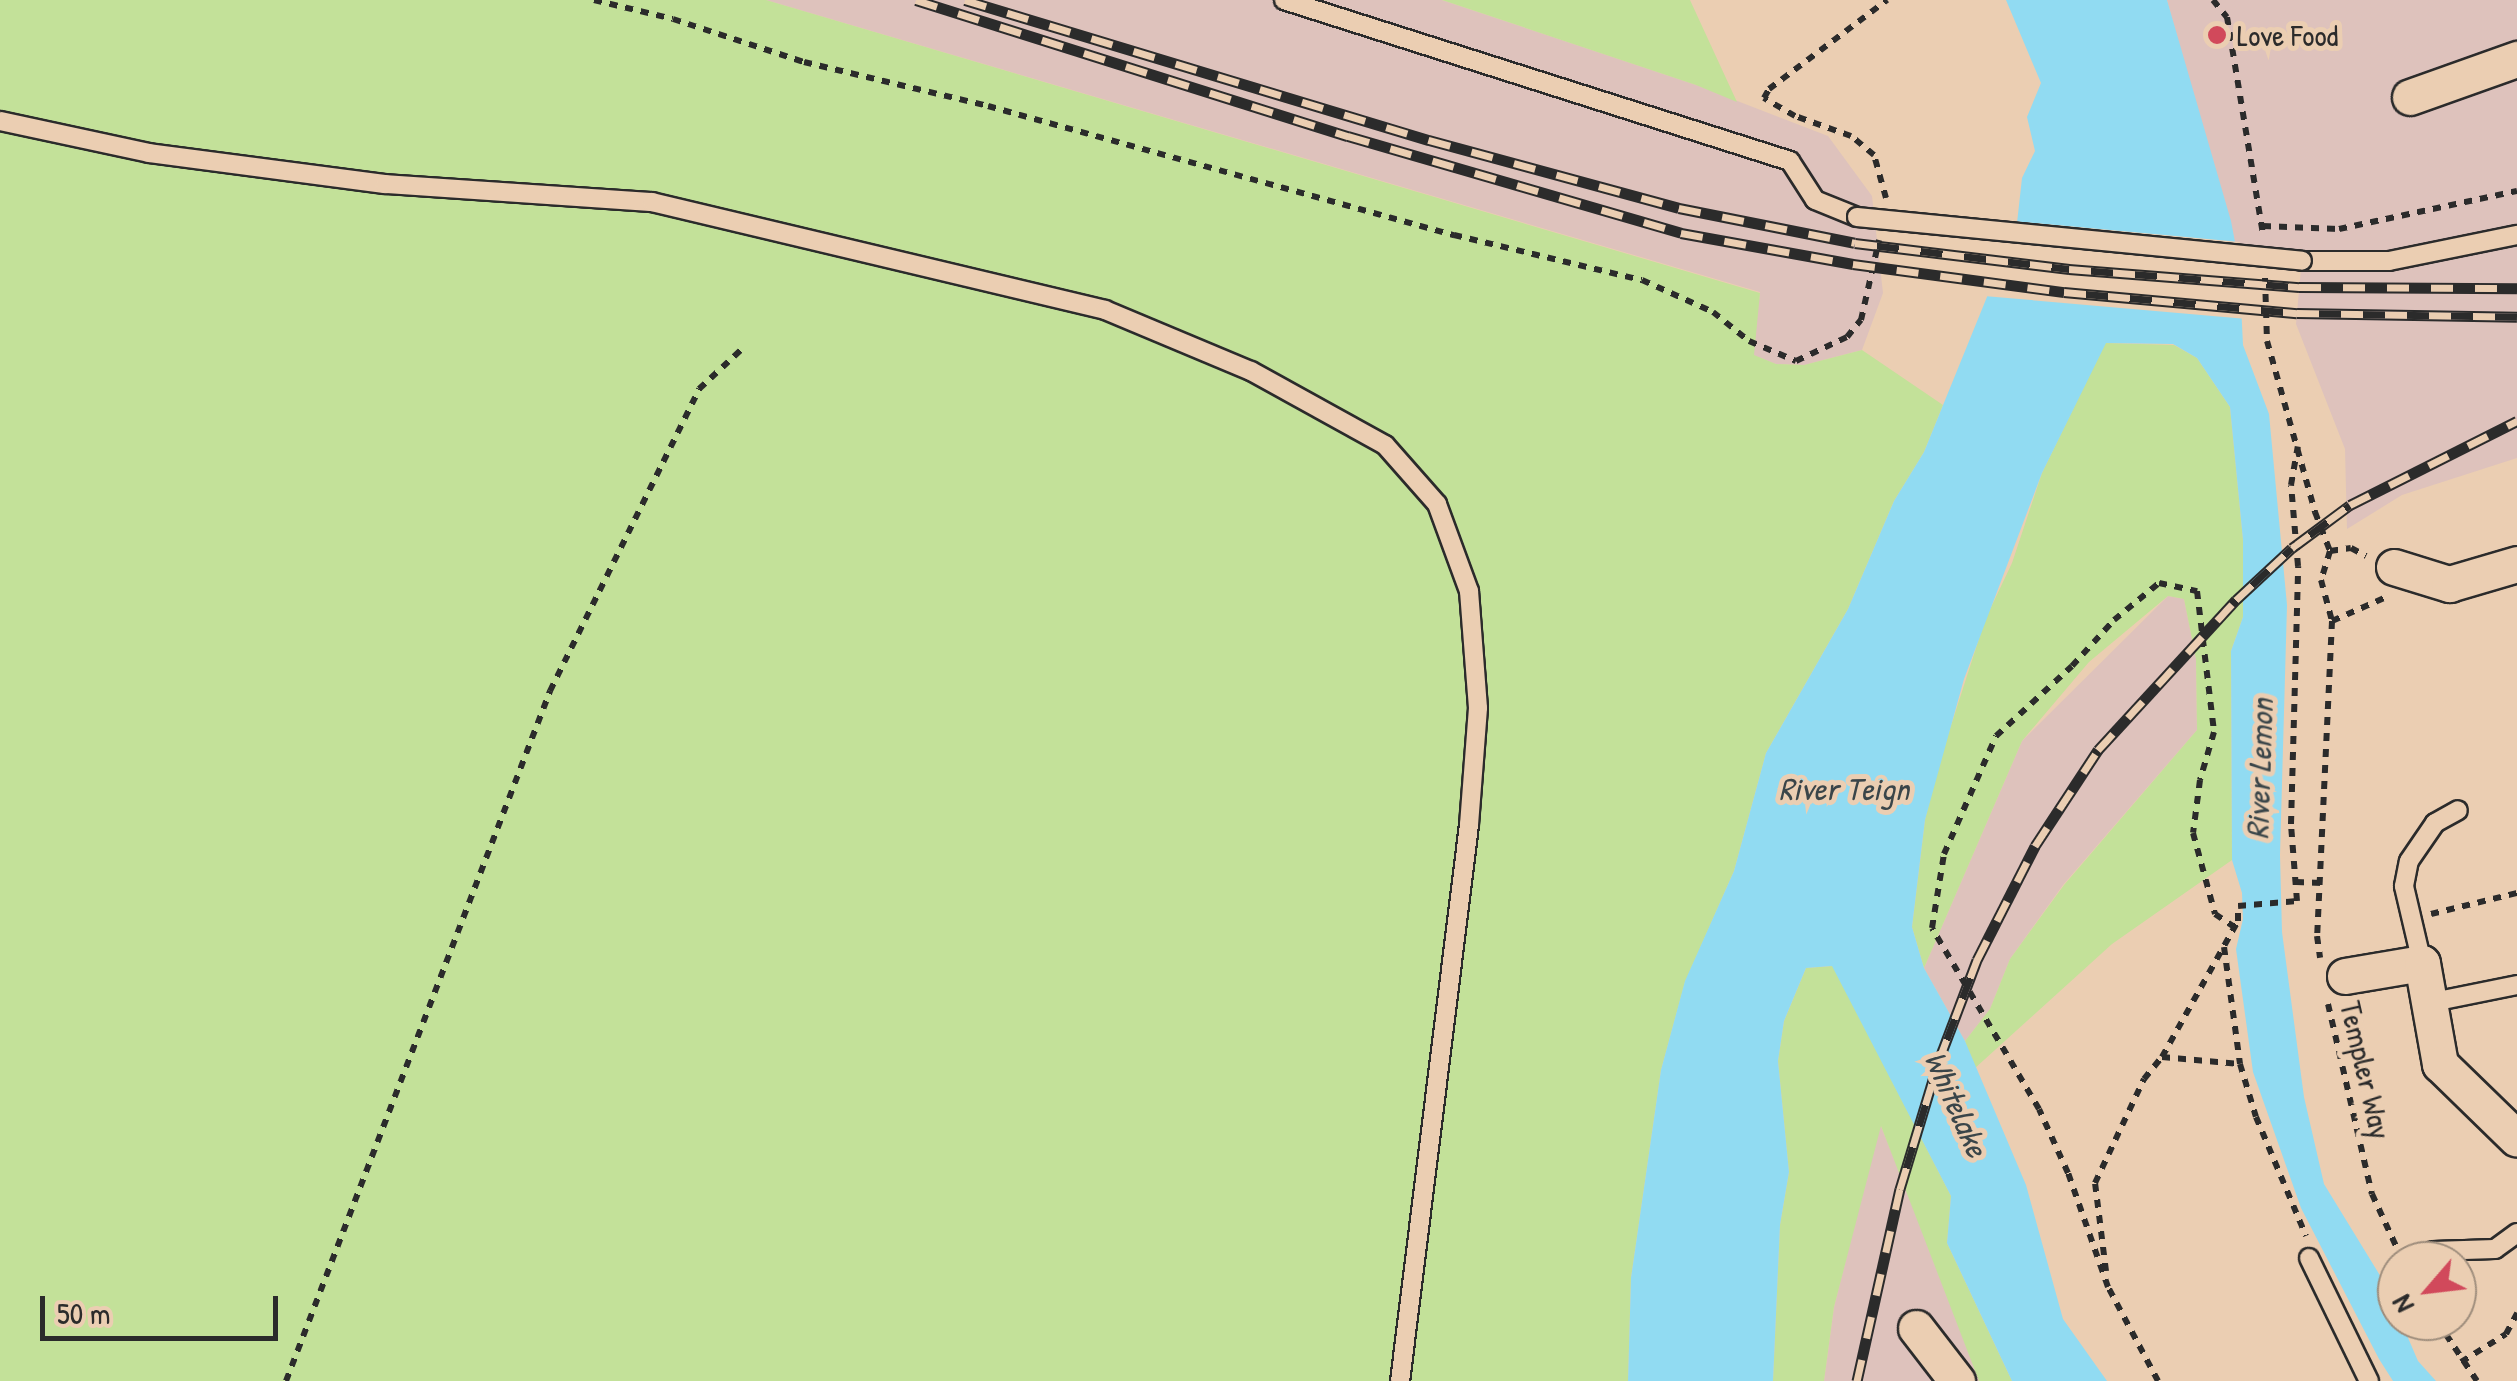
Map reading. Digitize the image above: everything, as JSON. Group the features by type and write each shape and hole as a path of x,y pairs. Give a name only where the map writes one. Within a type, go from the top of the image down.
{"street":[{"path":"2410,98 2517,59"},
{"path":"2408,572 2449,584 2517,564"},
{"path":"2331,980 2422,962 2440,1064 2517,1139"},
{"path":"1916,1328 1957,1381"}],"lane":[{"path":"1284,0 1790,161 1815,200 1857,217 2302,261 2389,261 2517,236"},
{"path":"0,121 149,153 385,184 652,202 1104,310 1251,370 1385,446 1437,504 1470,590 1478,708 1469,825 1400,1381"},
{"path":"2422,962 2404,886 2409,861 2434,823 2458,810"},
{"path":"2428,1002 2517,985"},
{"path":"2477,1249 2495,1248 2517,1233"},
{"path":"2308,1250 2369,1381"}],"path":[{"path":"594,0 673,19 804,62 988,106 1454,235 1642,280 1713,312 1749,341 1796,361 1847,337 1861,320 1880,233"},
{"path":"1881,210 1888,192 1874,155 1852,136 1795,116 1764,98 1887,0"},
{"path":"2213,0 2227,17 2264,245"},
{"path":"2263,226 2338,229 2517,190"},
{"name":"Templer Way","path":"2264,264 2268,341 2315,512 2330,551 2321,580 2332,620 2317,936 2331,980 2372,1194 2394,1241"},
{"path":"286,1381 550,691 699,389 744,347"},
{"path":"2108,1287 2095,1183 2144,1080 2162,1057 2238,921 2238,906 2297,901 2291,824 2298,566 2292,485 2293,458 2299,446"},
{"path":"2332,620 2372,599 2407,594 2408,572"},
{"path":"2158,1381 2108,1287 2068,1173 2039,1109 1932,928 1944,854 1996,736 2072,666 2114,620 2159,583 2197,591 2214,732 2200,780 2194,833 2215,914 2234,926"},
{"path":"2296,882 2322,883"},
{"path":"2411,919 2517,893"},
{"path":"2224,946 2240,1064 2256,1117 2308,1250"},
{"path":"2162,1057 2240,1064"},
{"path":"2461,1362 2506,1334 2517,1313"},
{"path":"2449,1341 2476,1381"}],"shaded area":[{"path":"766,0 1442,0 1696,85 1828,136 1872,196 1883,293 1862,350 1804,365 1776,364 1753,355 1760,292"},
{"path":"2167,0 2517,0 2517,458 2402,495 2347,529 2345,449 2296,324 2301,268 2239,263"},
{"path":"2168,596 2184,599 2196,659 2197,730 2063,885 2010,959 1990,1009 1965,1041 1924,968 2022,741"},
{"path":"1880,1124 1979,1381 1824,1381 1834,1307"}],"green space":[{"path":"0,0 766,0 1760,293 1754,355 1776,364 1804,365 1862,350 1943,405 1924,452 1894,501 1848,609 1766,753 1734,871 1685,982 1661,1070 1631,1278 1628,1381 0,1381"},
{"path":"1442,0 1690,0 1737,102 1696,85"},
{"path":"2105,343 2174,345 2197,358 2230,407 2243,540 2243,617 2231,651 2232,860 2112,944 1974,1069 1965,1041 1990,1009 2010,959 2064,885 2197,730 2196,659 2184,599 2168,596 2089,662 2022,741 1924,968 1912,927 1925,820 1937,769 1985,620 2012,563 2042,473"},
{"path":"1833,966 1951,1196 1947,1243 2012,1381 1979,1381 1881,1126 1834,1307 1824,1381 1773,1381 1780,1225 1789,1172 1778,1061 1784,1021 1806,968"}],"water":[{"path":"2006,0 2167,0 2231,221 2239,263 2243,345 2269,414 2287,605 2280,855 2282,932 2304,1097 2324,1184 2377,1271 2377,1341 2409,1341 2418,1361 2436,1381 2393,1381 2379,1359 2301,1208 2253,1072 2236,949 2243,919 2242,893 2232,860 2231,651 2243,617 2243,540 2230,407 2197,358 2173,344 2106,343 2042,473 1964,679 1925,820 1912,927 1924,968 1965,1041 2026,1185 2063,1319 2107,1381 2012,1381 1947,1243 1951,1196 1832,966 1806,968 1784,1021 1778,1061 1789,1172 1780,1225 1773,1381 1628,1381 1631,1278 1661,1070 1685,981 1734,871 1766,753 1848,609 1894,501 1924,452 2017,223 2022,178 2035,151 2027,117 2041,83"}],"pier":[{"path":"2012,221 2240,242 2247,319 1984,296"}],"railway":[{"path":"916,0 1348,136 1681,233 1853,264 2064,292 2297,313 2517,317"},
{"path":"965,0 1429,140 1679,208 1855,243 2069,269 2299,287 2517,288"},
{"path":"1857,1381 1900,1189 1939,1060 1977,960 2035,846 2098,750 2236,600 2292,548 2350,505 2517,421"}],"place":[{"name":"Love Food","path":"2217,35"}],"water label":[{"name":"River Lemon","path":"2260,769"},
{"name":"River Teign","path":"1844,789"},
{"name":"Whitelake","path":"1956,1104"}]}
